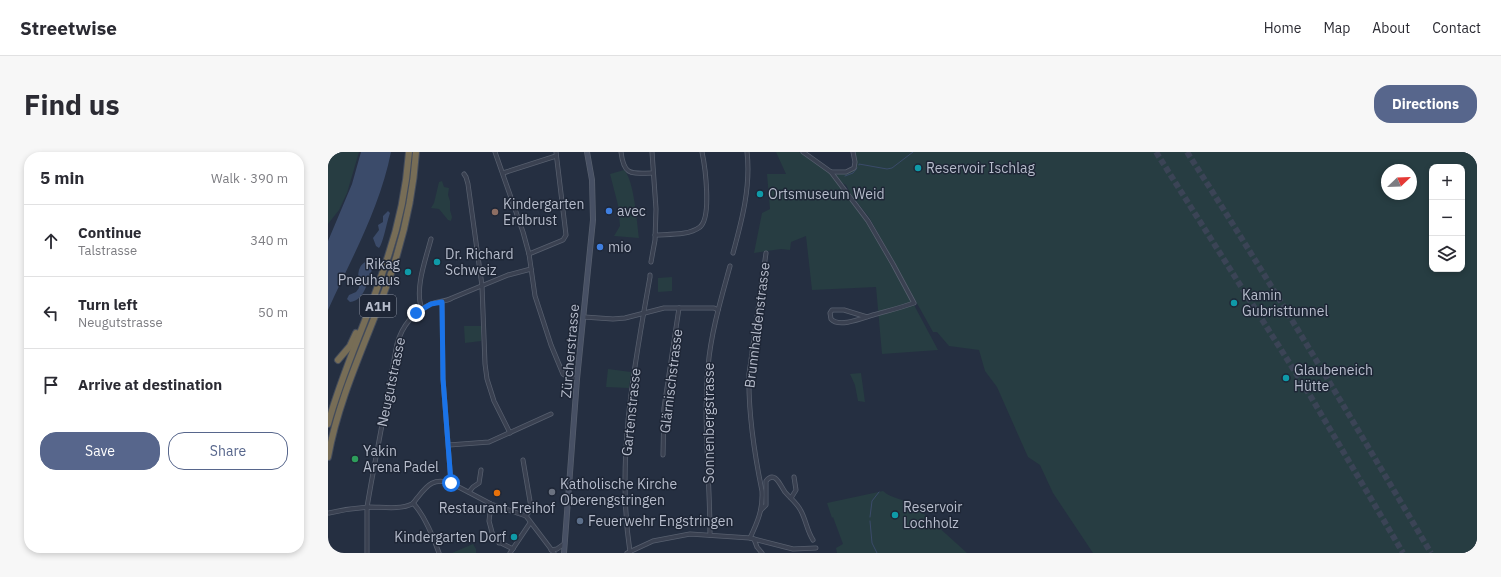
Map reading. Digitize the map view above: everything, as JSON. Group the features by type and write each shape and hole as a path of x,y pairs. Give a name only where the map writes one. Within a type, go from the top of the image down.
{"highway":[{"name":"A1H","path":"328,424 342,378 371,305 394,239 405,188 409,152"},
{"name":"A1H","path":"328,457 334,427 344,396 386,287 399,248 411,193 416,152"},
{"path":"338,360 350,346 371,305"}],"main road":[{"name":"Zürcherstrasse","path":"564,553 577,379 594,213 592,177 587,152"}],"street":[{"path":"495,152 520,221 529,254 534,290 540,314 561,370 566,376 577,379"},
{"path":"621,152 622,163 628,172 635,174 653,173"},
{"path":"651,262 655,235 656,209 652,152"},
{"path":"655,235 691,231 702,225 705,218 707,200 706,176 702,152"},
{"path":"733,253 746,196 748,168 747,152"},
{"path":"803,152 808,154 831,172 874,230 914,303 854,321 838,323 833,322 830,313 832,310 838,309 867,317"},
{"path":"831,172 846,172 854,168 856,162 854,152"},
{"path":"503,173 556,154 566,235 563,240 529,254"},
{"path":"464,174 468,184 482,286 487,379 494,401 510,433"},
{"path":"422,309 420,295 421,276 431,240"},
{"name":"Brunnhaldenstrasse","path":"752,538 761,510 762,491 751,429 749,374 766,253"},
{"name":"Sonnenbergstrasse","path":"710,535 706,410 707,377 711,345 718,310 730,266"},
{"name":"Neugutstrasse","path":"367,553 367,507 399,335 404,326 422,309 431,304 442,302 508,275 531,269"},
{"name":"Gartenstrasse","path":"629,552 626,519 625,450 632,384 650,275"},
{"path":"442,302 443,379 451,483"},
{"path":"584,317 613,319 625,318 664,308 714,308 718,310"},
{"name":"Glärnischstrasse","path":"663,455 664,408 679,308"},
{"path":"449,445 489,442 551,414"},
{"path":"524,460 531,507 526,516"},
{"path":"469,492 473,487 480,483 481,470"},
{"path":"761,510 766,504 766,481 770,477 777,479 802,512 812,540"},
{"path":"791,498 796,490 794,477"},
{"path":"329,512 367,507 398,507 413,504 423,491 432,483 439,481 451,483 491,504 526,516 530,523 540,533 551,551 564,544"},
{"path":"413,504 417,508 439,553"},
{"path":"491,504 490,520 493,536"},
{"path":"510,553 530,523"},
{"path":"629,552 653,541 690,534 752,538 793,549 816,548"},
{"path":"752,538 762,553"},
{"path":"499,543 513,549"}],"green space":[{"path":"328,152 359,152 347,193 339,210 328,224"},
{"path":"776,152 799,152 828,172 873,228 938,350 882,354 876,287 812,290 806,236 791,242 790,250 781,249 754,253 762,213 770,209 767,174 786,174"},
{"path":"855,152 1477,152 1477,553 1093,553 1053,493 1040,465 1028,457 997,387 985,371 979,350 949,346 937,332 933,332 869,217 852,196 846,185 840,182 834,175 853,171 856,164"},
{"path":"624,170 633,192 639,238 614,236 620,226 618,205 610,174"},
{"path":"442,181 444,187 449,188 448,195 452,217 451,221 448,220 439,209 431,208 434,203 439,182"},
{"path":"672,277 672,291 658,292 658,278"},
{"path":"464,326 481,326 481,341 465,343"},
{"path":"608,369 631,372 629,388 606,387"},
{"path":"861,373 865,402 858,401 855,385 850,374"},
{"path":"883,491 890,496 914,505 967,553 837,553 836,548 843,544 827,503"},
{"path":"473,544 476,549 476,553 452,553"}],"water":[{"path":"361,152 391,152 380,193 364,233 328,310 328,241 352,184"},
{"path":"388,211 390,213 379,248 376,246 373,238 379,230 378,225 383,222 383,216"},
{"path":"368,261 373,263 373,268 363,294 360,298 350,302 347,299 349,295 356,292 359,288 358,276 361,265"}],"waterway":[{"path":"859,165 887,169 892,168 913,152"},
{"path":"845,176 853,173 857,168"},
{"path":"870,517 872,501 879,492"},
{"path":"870,521 872,543 877,553"}],"tunnel":[{"path":"1156,152 1311,397 1403,553"},
{"path":"1187,152 1280,301 1431,553"}],"place":[{"name":"Reservoir Ischlag","path":"918,168"},
{"name":"Ortsmuseum Weid","path":"760,194"},
{"name":"avec","path":"609,211"},
{"name":"Kindergarten Erdbrust","path":"495,212"},
{"name":"mio","path":"600,247"},
{"name":"Dr. Richard Schweiz","path":"437,262"},
{"name":"Rikag Pneuhaus","path":"408,272"},
{"name":"Kamin Gubristtunnel","path":"1234,303"},
{"name":"Glaubeneich Hütte","path":"1286,378"},
{"name":"Yakin Arena Padel","path":"355,459"},
{"name":"Katholische Kirche Oberengstringen","path":"552,492"},
{"name":"Restaurant Freihof","path":"497,493"},
{"name":"Reservoir Lochholz","path":"895,515"},
{"name":"Feuerwehr Engstringen","path":"580,521"},
{"name":"Kindergarten Dorf","path":"514,537"}],"route":[{"path":"416,313 431,304 442,302 443,379 452,479 451,483"}]}
